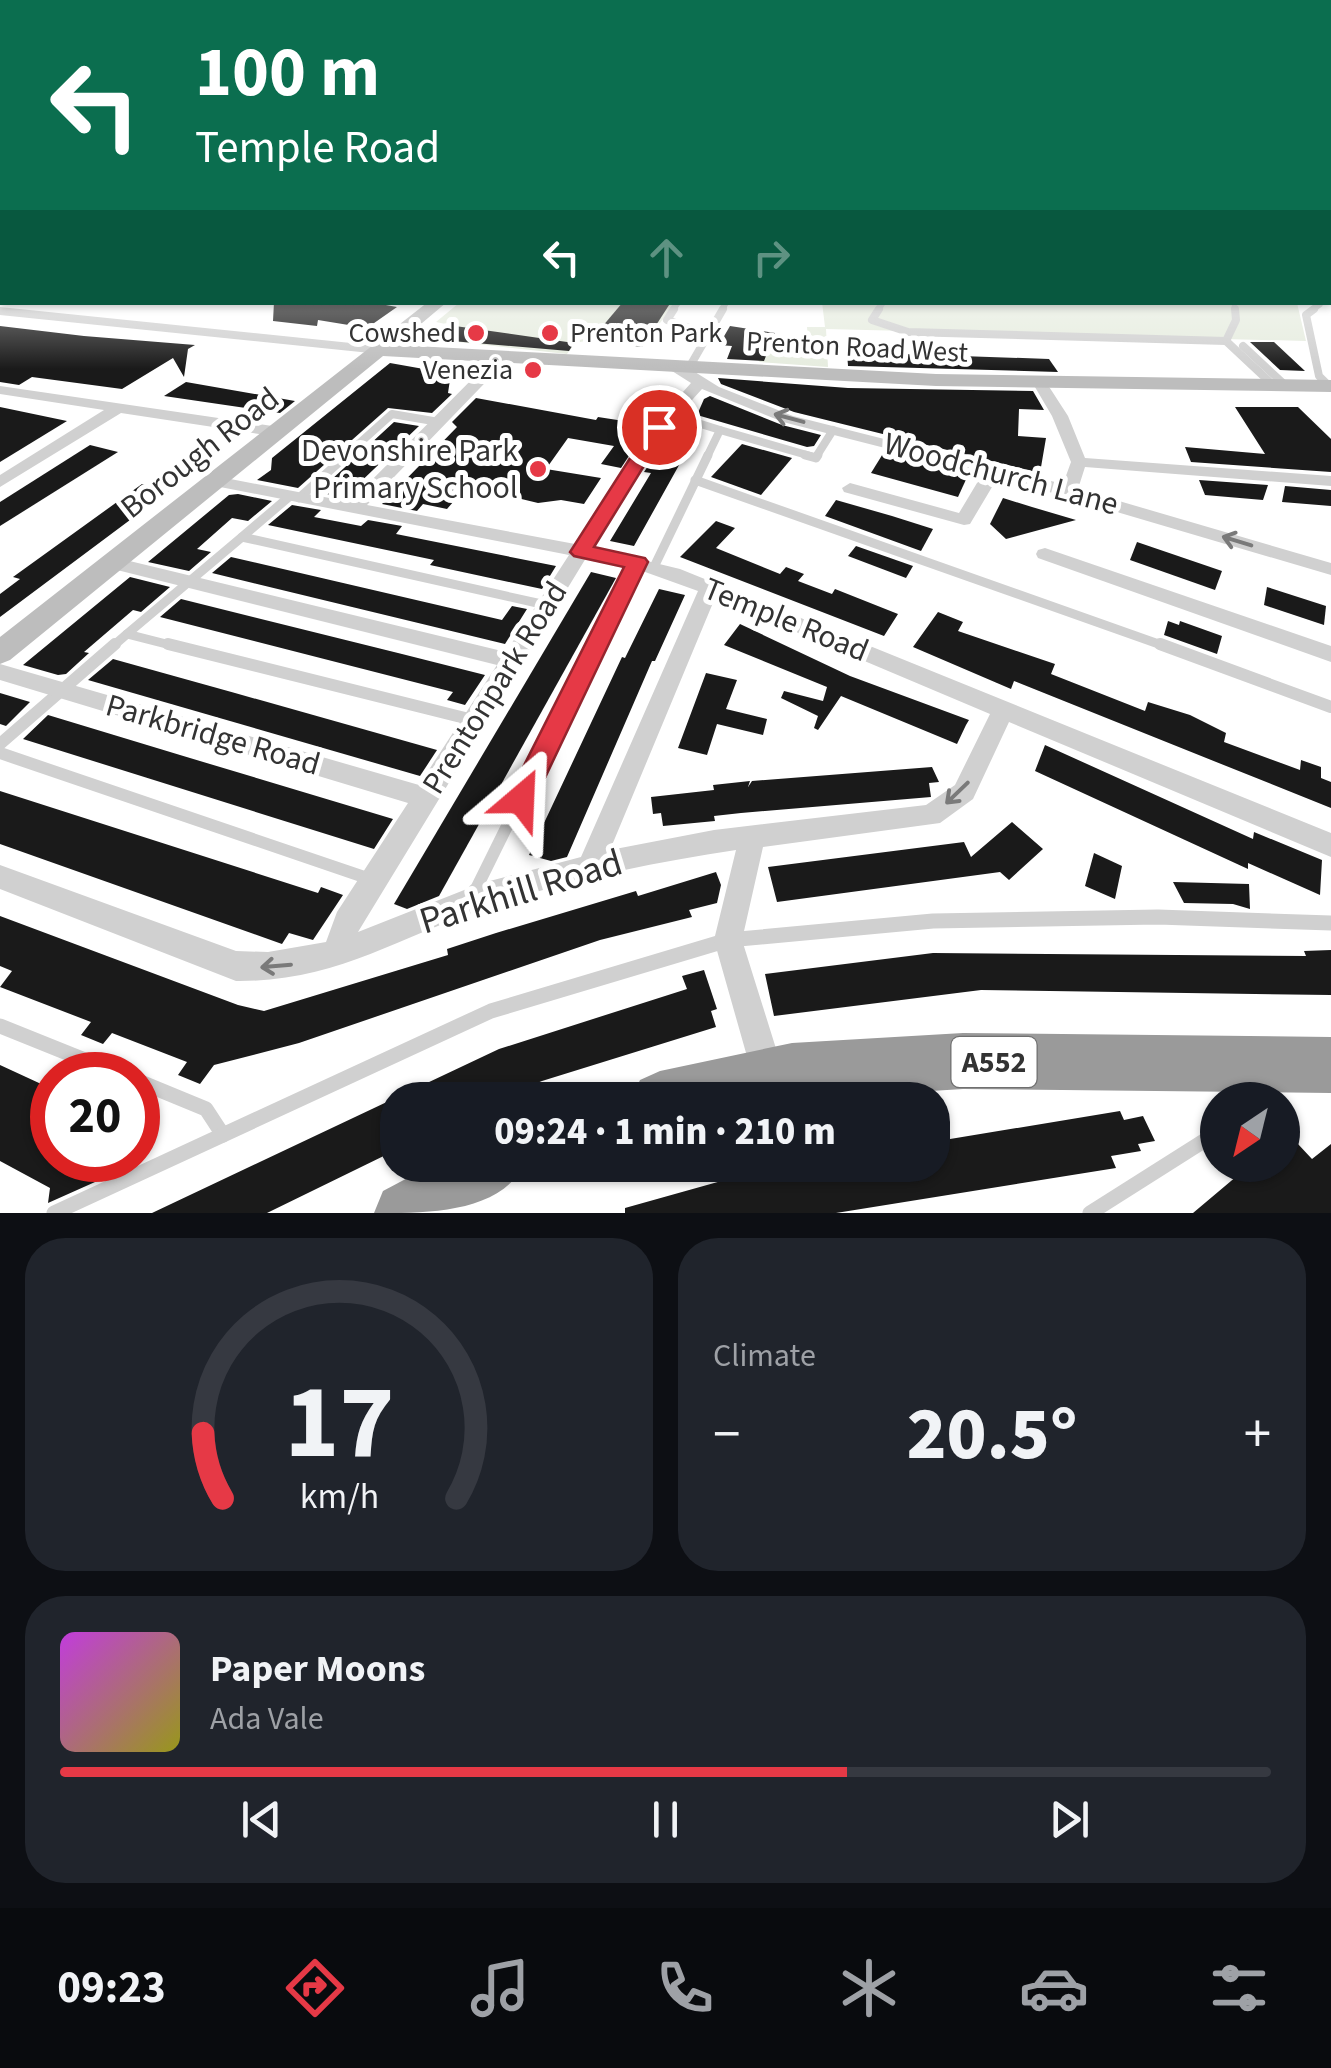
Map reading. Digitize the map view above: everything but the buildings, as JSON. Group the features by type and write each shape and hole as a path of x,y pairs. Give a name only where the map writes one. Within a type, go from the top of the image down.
{"highway":[{"name":"A552","path":"741,1082 792,1070 963,1062 1292,1076"},
{"path":"405,1213 462,1182"}],"street":[{"name":"Borough Road","path":"0,653 435,305"},
{"path":"0,311 380,350"},
{"name":"Prenton Road West","path":"380,350 690,372 1330,386"},
{"path":"354,508 503,356"},
{"name":"Prentonpark Road","path":"336,954 347,922 659,427 688,390 690,372"},
{"name":"Woodchurch Lane","path":"690,372 753,408 1069,491 1331,568"},
{"path":"1039,382 1060,416 1079,462 1069,491"},
{"path":"0,390 279,432"},
{"path":"0,482 118,408"},
{"path":"1079,462 1331,481"},
{"path":"850,488 964,520 993,470"},
{"name":"Temple Road","path":"215,481 646,565 1331,845"},
{"path":"1045,554 1331,654"},
{"path":"113,563 513,661"},
{"path":"590,866 710,588"},
{"name":"Parkbridge Road","path":"0,672 426,798"},
{"name":"Parkhill Road","path":"0,877 236,966 276,969 336,954 471,900 590,866 932,814 964,792 1004,710"},
{"path":"752,839 728,940 768,1076"}],"lane":[{"path":"677,305 667,320 707,334"},
{"path":"690,372 725,305"},
{"path":"882,305 872,320 908,332 1208,337 1226,341 1280,386"},
{"path":"1226,341 1236,320 1234,305"},
{"path":"1320,305 1306,315 1320,376 1330,386"},
{"path":"1242,346 1280,386"},
{"path":"0,744 242,536 392,414 440,422"},
{"path":"672,415 816,458 832,430"},
{"path":"471,900 720,430"},
{"path":"695,480 963,572 1331,707"},
{"path":"242,536 546,606"},
{"path":"127,634 476,721"},
{"path":"0,753 374,880"},
{"path":"54,1213 492,1011 728,940 933,921 1158,917 1331,923"},
{"path":"0,1026 65,1052"},
{"path":"160,1091 206,1109 223,1135"},
{"path":"1090,1213 1200,1143"}],"shaded area":[{"name":"Prenton Park","path":"457,305 674,305 642,347 591,340 575,343 567,354 440,340 455,326 436,322"},
{"path":"822,305 1297,305 1306,341 826,329 828,367 756,359 768,352 809,356 807,327 825,327"}],"place":[{"name":"Cowshed","path":"476,333"},
{"name":"Prenton Park","path":"550,333"},
{"name":"Venezia","path":"533,370"},
{"name":"Devonshire Park Primary School","path":"538,469"}],"route":[{"path":"521,799 637,562 581,552 659,427"}]}
